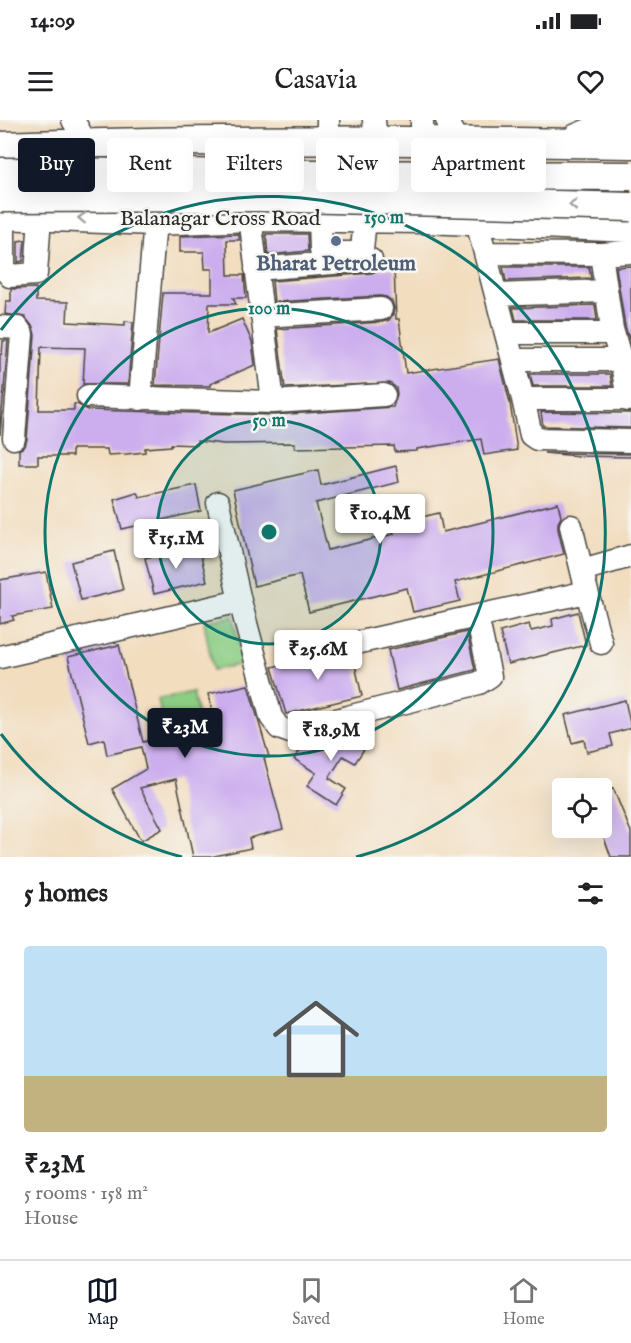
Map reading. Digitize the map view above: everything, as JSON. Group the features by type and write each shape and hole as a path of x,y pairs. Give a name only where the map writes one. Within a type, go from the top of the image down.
{"main road":[{"path":"566,142 620,120"},
{"path":"193,140 328,131 453,130 566,142 631,144"},
{"path":"0,146 79,131 134,138"},
{"path":"0,172 631,176"},
{"path":"1,209 260,197 631,207"},
{"name":"Balanagar Cross Road","path":"1,209 40,217 155,221 250,217 320,225 364,226 426,219 631,228"}],"street":[{"path":"140,399 159,192"},
{"path":"1,209 4,270 10,276 36,274 40,217"},
{"path":"250,217 273,402"},
{"path":"477,222 524,399 531,435 537,439 631,441"},
{"path":"485,253 631,252"},
{"path":"524,399 629,400 613,333 601,254"},
{"path":"256,269 371,260"},
{"path":"497,295 606,291"},
{"path":"262,316 381,309"},
{"path":"0,327 18,328 22,334 14,438"},
{"path":"507,333 613,333"},
{"path":"514,360 621,360"},
{"path":"88,396 273,402 384,396"},
{"path":"218,503 240,601 271,717 279,728 290,732 479,683 490,676 477,616"},
{"path":"571,526 601,643"},
{"path":"582,570 631,556"},
{"path":"356,643 587,592"},
{"path":"0,657 240,601"}],"green space":[{"path":"233,616 243,664 213,670 204,622"},
{"path":"193,692 199,721 164,728 158,699"}],"building":[{"path":"239,234 239,240 227,240 228,275 244,275 246,298 233,298 236,304 209,304 208,333 242,319 252,342 255,365 210,384 210,386 155,385 163,293 212,293 212,269 205,269 204,252 180,252 180,236"},
{"path":"266,234 307,234 308,251 268,255"},
{"path":"25,240 23,261 18,262 18,241"},
{"path":"631,266 631,346 625,326 616,267"},
{"path":"503,267 589,267 591,278 506,281"},
{"path":"394,268 396,319 399,319 406,373 499,359 510,403 517,450 484,455 481,439 417,449 417,451 395,452 394,446 295,448 295,443 224,444 197,441 197,445 171,444 171,446 145,448 145,452 126,454 108,455 107,449 72,449 72,456 38,456 38,464 19,464 19,450 25,446 27,439 35,335 33,327 25,317 5,314 6,301 11,301 11,289 36,288 36,301 68,302 67,322 125,325 125,321 133,322 128,384 83,384 85,348 41,347 39,410 74,410 74,404 77,404 88,410 274,415 393,407 397,394 396,388 390,383 285,388 277,329 382,322 389,320 393,314 392,301 380,296 274,302 272,281 372,273 380,269"},
{"path":"595,305 597,320 516,320 513,308"},
{"path":"3,341 8,341 0,435 0,354 2,354"},
{"path":"530,374 610,374 612,386 533,386"},
{"path":"541,412 631,413 631,428 543,426"},
{"path":"544,453 631,454 631,457 578,456"},
{"path":"396,466 399,482 316,503 328,550 394,534 392,524 439,513 443,532 558,503 561,517 558,529 564,554 455,582 460,601 413,612 407,588 309,612 300,575 254,586 233,490 318,470 321,485"},
{"path":"196,485 201,511 122,529 114,499 137,492 139,497"},
{"path":"198,545 207,581 154,594 145,558"},
{"path":"114,551 123,590 81,600 71,562"},
{"path":"46,572 53,609 12,616 14,620 0,624 0,580"},
{"path":"578,612 586,645 508,664 500,632 529,624 531,631 553,626 552,619"},
{"path":"467,632 475,670 397,690 388,650"},
{"path":"119,645 143,742 215,724 208,694 248,685 269,757 264,758 283,829 249,838 251,848 210,857 193,857 176,779 140,788 162,829 141,841 112,789 146,769 141,747 107,755 104,739 89,743 68,657"},
{"path":"345,650 353,656 362,696 286,714 272,667"},
{"path":"625,700 631,728 610,734 613,746 587,752 584,740 572,743 565,715"},
{"path":"353,730 370,740 355,763 343,756 329,778 346,789 336,805 307,786 316,773 294,759 306,742 315,740 330,750 342,732"},
{"path":"612,788 631,832 631,857 611,857 604,838 612,838"}],"place":[{"name":"Bharat Petroleum","path":"336,241"}]}
